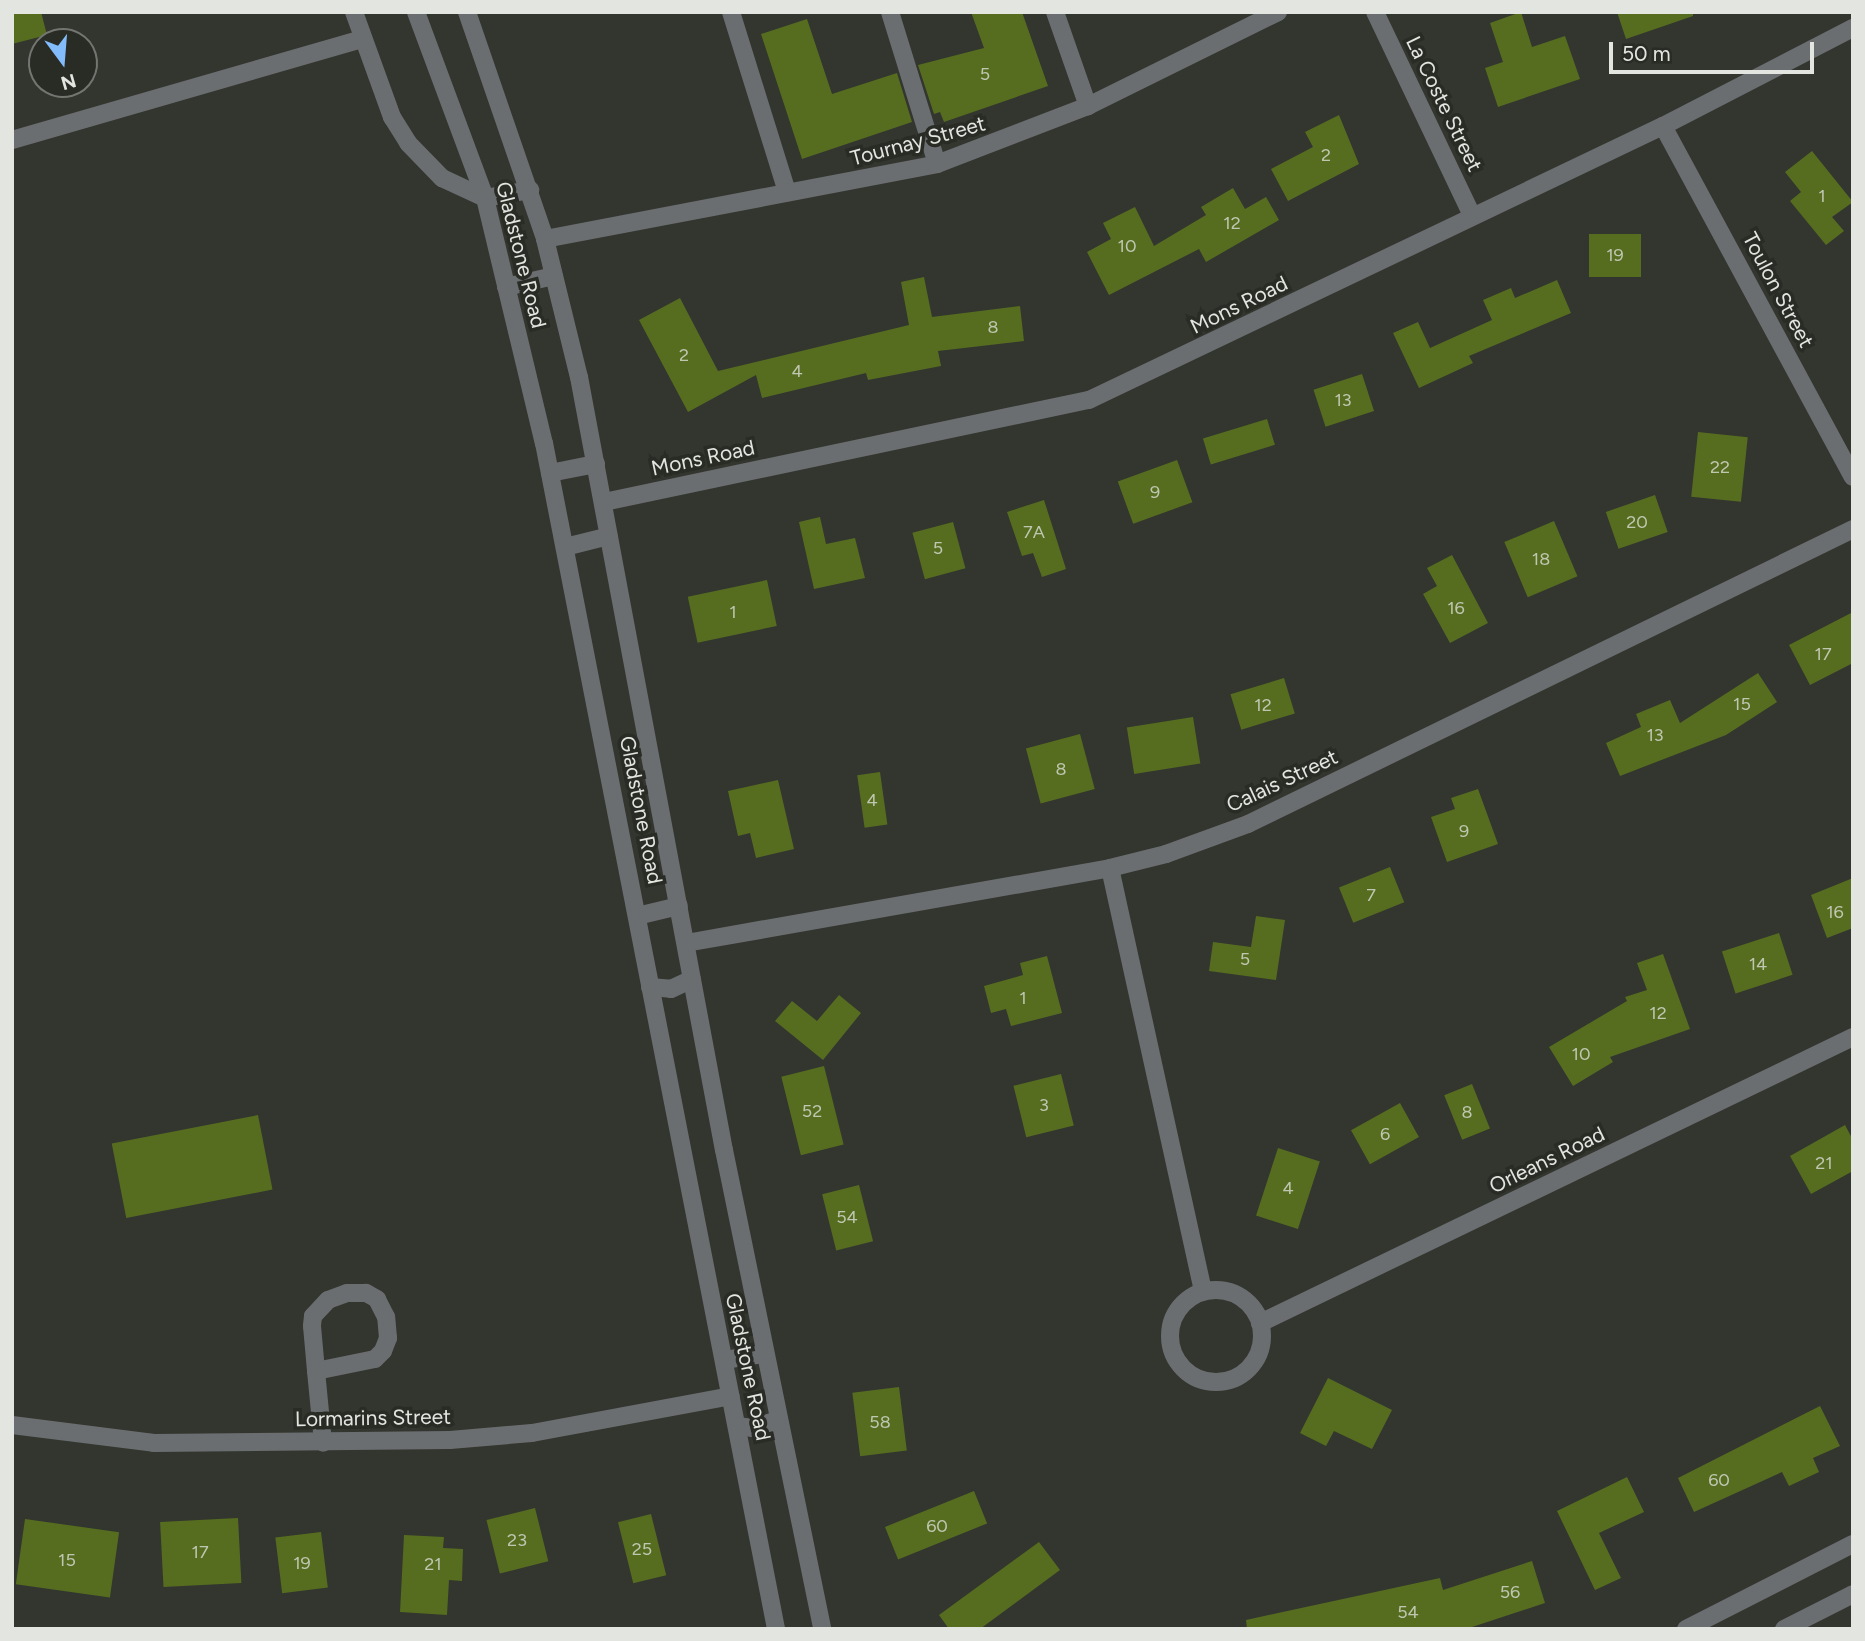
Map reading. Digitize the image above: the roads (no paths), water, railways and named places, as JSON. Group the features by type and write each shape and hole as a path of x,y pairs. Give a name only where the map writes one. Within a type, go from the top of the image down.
{"street":[{"path":"354,12 392,117 408,143 442,178 485,198 530,190"},
{"name":"Gladstone Road","path":"416,12 485,198 550,473 776,1629"},
{"name":"Gladstone Road","path":"467,12 545,239 596,464 764,1354 822,1629"},
{"path":"730,12 787,192"},
{"path":"890,12 937,164"},
{"path":"1055,12 1088,106"},
{"name":"Tournay Street","path":"545,239 787,192 874,180 937,164 1088,106 1278,12"},
{"name":"La Coste Street","path":"1375,12 1472,215"},
{"name":"Mons Road","path":"604,502 1089,400 1663,126 1853,28"},
{"path":"12,140 362,39"},
{"name":"Toulon Street","path":"1663,126 1853,477"},
{"path":"506,287 554,276"},
{"path":"550,473 596,464"},
{"name":"Calais Street","path":"686,943 1111,868 1248,824 1853,529"},
{"path":"565,547 610,536"},
{"path":"1111,868 1203,1291"},
{"path":"637,916 679,906"},
{"path":"650,987 671,989 692,979"},
{"name":"Orleans Road","path":"1260,1323 1853,1037"},
{"path":"1203,1291 1232,1293 1244,1299 1260,1323 1260,1350 1244,1372 1219,1382 1193,1376 1174,1356 1170,1330 1180,1306 1203,1291"},
{"path":"316,1371 375,1359 383,1352 388,1338 386,1317 377,1299 366,1293 347,1293 318,1307 312,1326 316,1371 323,1443"},
{"path":"724,1360 764,1354"},
{"name":"Lormarins Street","path":"12,1425 155,1443 323,1443 532,1433 732,1396"},
{"path":"737,1426 753,1428 777,1420"},
{"path":"1686,1629 1853,1544"},
{"path":"1784,1629 1853,1594"}]}
